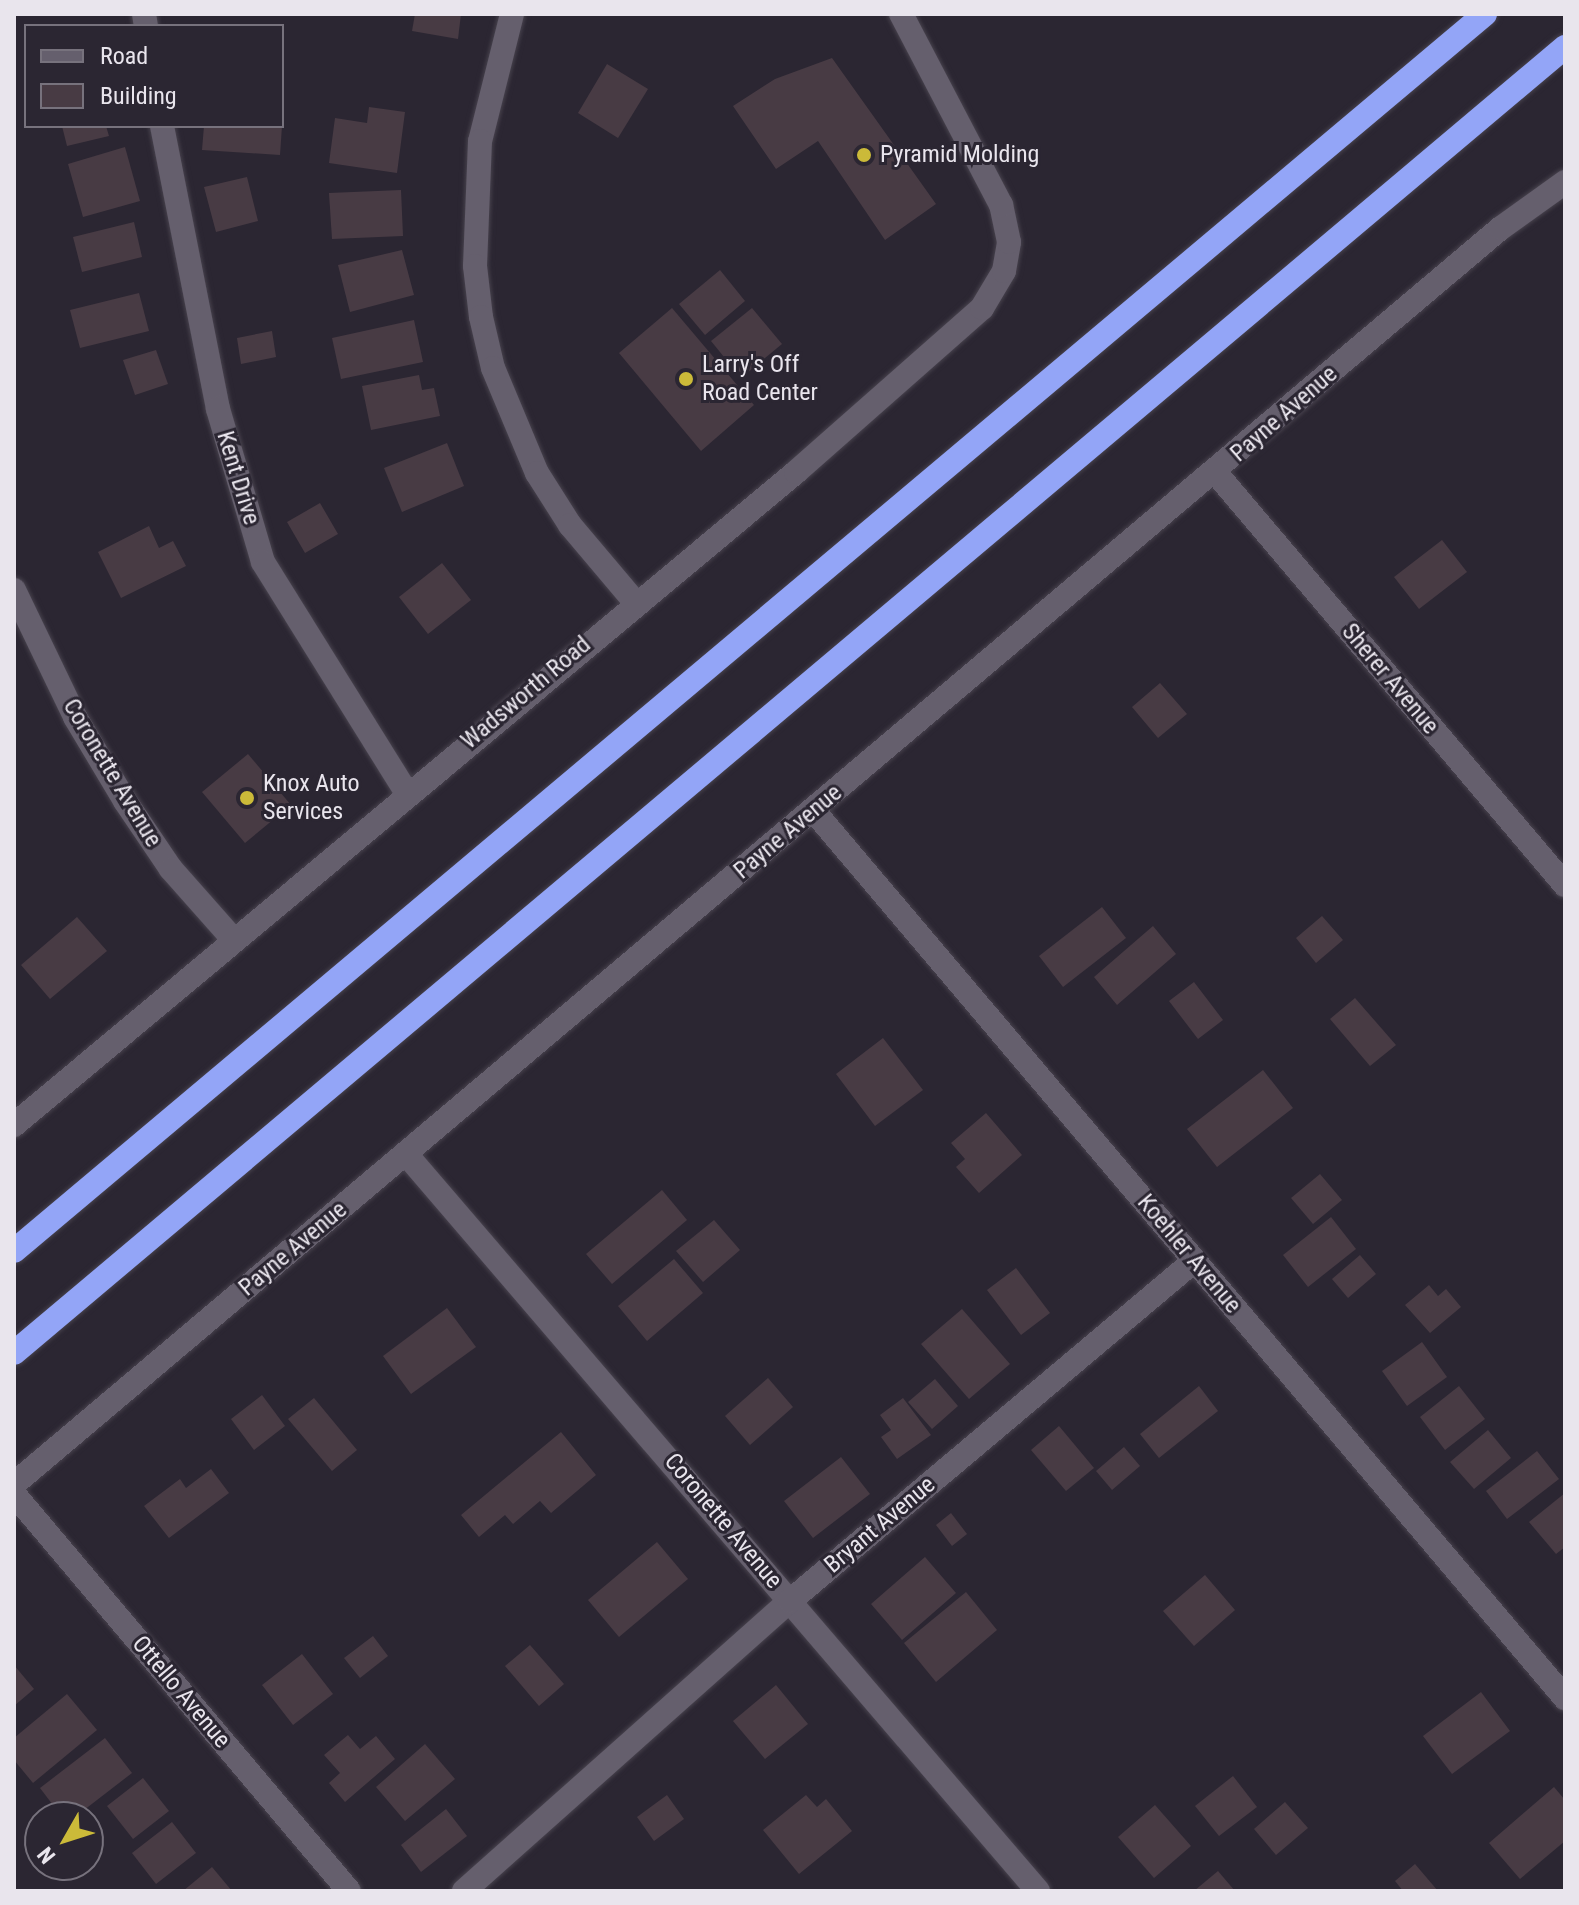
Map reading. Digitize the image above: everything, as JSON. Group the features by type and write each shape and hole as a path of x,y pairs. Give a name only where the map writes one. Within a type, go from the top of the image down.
{"highway":[{"path":"14,1251 1485,14"},
{"path":"14,1353 1565,47"}],"street":[{"path":"512,14 480,141 475,266 481,317 493,368 537,473 570,525 635,602"},
{"name":"Wadsworth Road","path":"14,1125 943,347 995,291 1009,242 1001,205 901,14"},
{"name":"Kent Drive","path":"162,128 218,409 263,562 407,793"},
{"name":"Payne Avenue","path":"14,1484 1216,473 1501,228 1565,182"},
{"name":"Sherer Avenue","path":"1216,473 1565,885"},
{"name":"Coronette Avenue","path":"15,597 75,717 125,801 171,869 233,939"},
{"name":"Koehler Avenue","path":"813,810 1565,1698"},
{"name":"Coronette Avenue","path":"406,1154 1038,1891"},
{"name":"Bryant Avenue","path":"464,1891 790,1601 1194,1261"},
{"name":"Ottello Avenue","path":"14,1494 349,1891"}],"building":[{"path":"415,14 461,14 458,39 412,31"},
{"name":"Pyramid Molding","path":"832,58 936,204 885,240 818,141 776,169 733,106 775,79"},
{"path":"607,64 648,89 618,138 578,113"},
{"path":"369,107 405,112 397,173 329,163 335,118 367,123"},
{"path":"62,128 107,128 109,136 67,146"},
{"path":"204,128 282,128 280,155 202,150"},
{"path":"125,147 140,201 83,217 68,164"},
{"path":"247,177 258,221 216,232 204,187"},
{"path":"401,190 403,236 332,239 329,193"},
{"path":"134,222 142,257 82,272 73,237"},
{"path":"402,250 414,295 350,312 338,265"},
{"path":"720,270 745,301 705,335 679,304"},
{"path":"139,293 149,331 80,348 70,310"},
{"name":"Larry's Off Road Center","path":"672,308 754,405 701,451 619,353"},
{"path":"752,308 782,344 741,378 711,341"},
{"path":"414,320 423,362 341,379 332,338"},
{"path":"272,331 276,357 241,364 237,338"},
{"path":"156,350 168,384 135,395 123,360"},
{"path":"419,375 422,390 434,388 440,416 371,430 362,386"},
{"path":"447,443 464,486 402,512 384,468"},
{"path":"320,503 338,534 305,553 287,522"},
{"path":"149,526 159,548 173,541 186,566 121,598 98,552"},
{"path":"1442,540 1467,572 1419,609 1394,577"},
{"path":"442,563 471,600 428,634 399,597"},
{"path":"1160,683 1187,714 1158,738 1132,707"},
{"name":"Knox Auto Services","path":"248,754 291,805 245,843 202,792"},
{"path":"1102,907 1126,938 1063,987 1039,956"},
{"path":"1322,916 1343,940 1316,963 1296,938"},
{"path":"77,917 107,951 50,999 21,965"},
{"path":"1153,926 1176,954 1117,1005 1094,977"},
{"path":"1194,982 1223,1020 1198,1039 1169,1001"},
{"path":"1355,998 1396,1045 1370,1066 1330,1019"},
{"path":"883,1038 923,1090 875,1126 836,1074"},
{"path":"1263,1070 1293,1108 1217,1167 1187,1129"},
{"path":"986,1113 1022,1155 979,1193 956,1167 965,1159 951,1143"},
{"path":"1320,1174 1342,1200 1313,1224 1291,1198"},
{"path":"662,1190 687,1220 612,1284 586,1254"},
{"path":"1331,1217 1356,1249 1308,1287 1283,1255"},
{"path":"714,1220 740,1250 703,1282 676,1251"},
{"path":"1360,1255 1376,1274 1348,1298 1332,1279"},
{"path":"674,1259 703,1293 647,1341 618,1306"},
{"path":"1016,1268 1050,1313 1021,1335 987,1290"},
{"path":"1429,1285 1438,1296 1446,1289 1461,1307 1430,1333 1405,1305"},
{"path":"447,1308 476,1347 411,1394 383,1356"},
{"path":"962,1309 1010,1364 969,1399 921,1344"},
{"path":"1422,1342 1447,1377 1407,1406 1382,1371"},
{"path":"768,1378 793,1407 750,1445 725,1416"},
{"path":"935,1379 958,1406 932,1429 908,1402"},
{"path":"1199,1386 1218,1411 1159,1458 1140,1434"},
{"path":"1459,1386 1485,1419 1445,1450 1420,1417"},
{"path":"262,1395 285,1426 254,1450 231,1419"},
{"path":"314,1398 357,1450 332,1471 288,1419"},
{"path":"903,1398 931,1435 897,1459 881,1437 891,1430 880,1415"},
{"path":"1059,1426 1094,1468 1066,1491 1031,1450"},
{"path":"1488,1430 1511,1458 1474,1489 1450,1462"},
{"path":"561,1432 596,1475 551,1513 540,1501 513,1524 505,1515 479,1537 461,1515"},
{"path":"1124,1447 1140,1466 1112,1490 1096,1471"},
{"path":"1537,1451 1559,1479 1507,1519 1486,1491"},
{"path":"841,1457 870,1494 813,1538 784,1501"},
{"path":"211,1469 229,1493 169,1538 144,1506 180,1479 186,1488"},
{"path":"1565,1493 1565,1547 1556,1554 1529,1522"},
{"path":"951,1513 967,1534 952,1546 936,1525"},
{"path":"657,1542 688,1579 619,1637 588,1600"},
{"path":"925,1557 956,1593 902,1640 871,1604"},
{"path":"1205,1575 1235,1610 1194,1646 1163,1611"},
{"path":"966,1592 997,1630 936,1682 904,1643"},
{"path":"373,1636 388,1656 360,1678 344,1658"},
{"path":"530,1645 564,1684 539,1706 505,1666"},
{"path":"302,1654 333,1694 293,1725 262,1685"},
{"path":"14,1665 34,1689 14,1706"},
{"path":"776,1685 808,1724 765,1759 733,1721"},
{"path":"1481,1692 1510,1731 1452,1774 1423,1736"},
{"path":"67,1694 97,1730 33,1783 14,1760 14,1738"},
{"path":"348,1735 360,1749 376,1736 395,1759 345,1802 329,1783 340,1773 324,1755"},
{"path":"105,1738 132,1773 96,1801 50,1801 40,1788"},
{"path":"425,1744 455,1779 405,1821 376,1787"},
{"path":"1233,1776 1257,1807 1219,1836 1195,1806"},
{"path":"143,1778 169,1811 133,1839 107,1806"},
{"path":"1554,1787 1565,1800 1565,1841 1520,1879 1489,1843"},
{"path":"667,1795 684,1819 654,1841 637,1817"},
{"path":"806,1795 817,1807 826,1799 852,1831 799,1874 763,1830"},
{"path":"1285,1802 1308,1828 1276,1855 1254,1829"},
{"path":"1155,1805 1191,1846 1154,1878 1118,1837"},
{"path":"446,1809 467,1836 421,1872 401,1845"},
{"path":"172,1822 196,1853 156,1884 132,1853"},
{"path":"1415,1864 1438,1891 1403,1891 1395,1881"},
{"path":"212,1867 232,1891 183,1891"},
{"path":"1218,1871 1235,1891 1194,1891"}],"place":[{"name":"Pyramid Molding","path":"864,155"},
{"name":"Larry's Off Road Center","path":"686,379"},
{"name":"Knox Auto Services","path":"247,798"}]}
